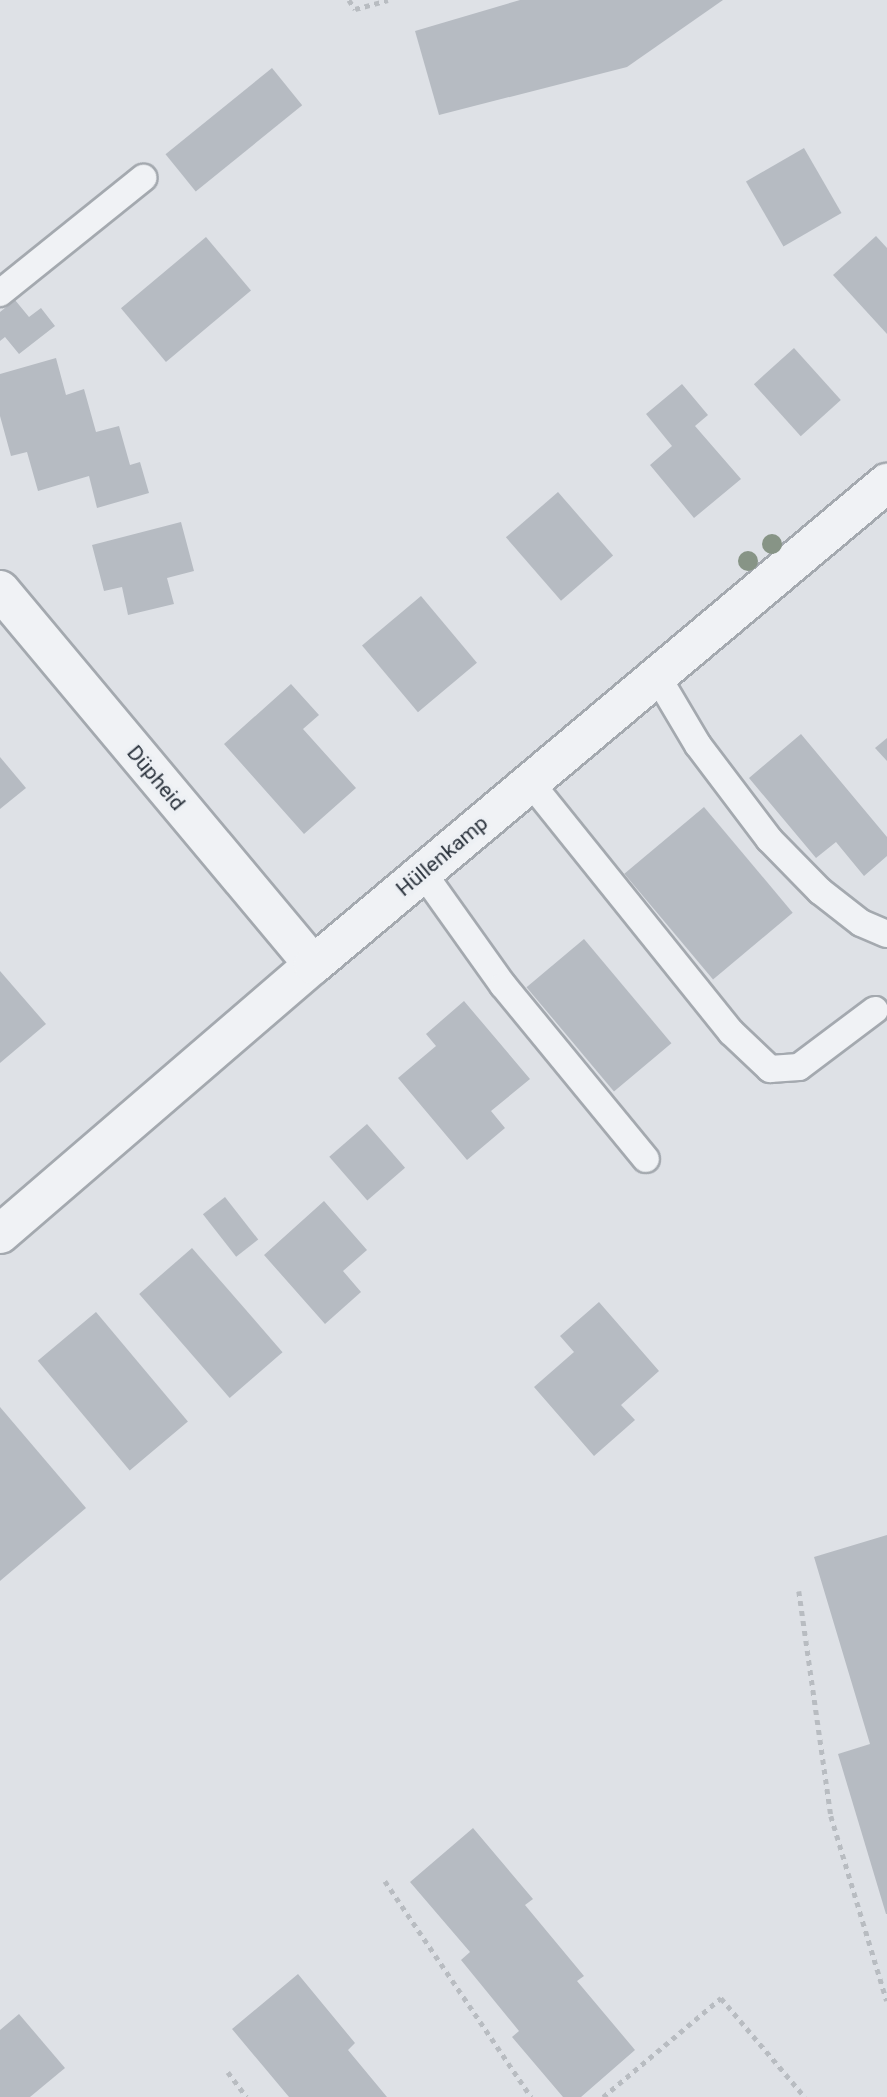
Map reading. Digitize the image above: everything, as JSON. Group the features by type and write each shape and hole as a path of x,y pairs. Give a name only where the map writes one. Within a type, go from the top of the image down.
{"street":[{"name":"Hüllenkamp","path":"0,1234 313,965 887,483"},
{"name":"Düpheid","path":"0,590 313,965"}],"lane":[{"path":"0,293 143,178"},
{"path":"657,676 698,745 769,839 820,891 861,923 887,934"},
{"path":"530,782 731,1032 770,1069 799,1067 875,1010"},
{"path":"423,873 503,985 646,1159"}],"path":[{"path":"349,0 355,9 388,0"},
{"path":"799,1591 831,1816 887,2001"},
{"path":"385,1881 531,2097"},
{"path":"603,2097 721,1998 805,2097"},
{"path":"228,2072 247,2097"}],"building":[{"path":"520,0 723,0 627,67 439,115 415,31"},
{"path":"272,68 302,105 196,192 166,154"},
{"path":"804,148 842,213 783,246 746,182"},
{"path":"876,236 887,248 887,334 833,275"},
{"path":"206,237 251,291 166,362 121,308"},
{"path":"15,300 29,317 41,308 55,326 19,354 5,337 0,341 0,312"},
{"path":"794,348 841,400 801,436 754,384"},
{"path":"56,358 66,395 84,389 96,432 119,426 130,465 140,462 149,493 97,508 89,476 38,491 27,452 11,456 0,416 0,374"},
{"path":"682,384 708,415 695,426 741,479 694,518 650,465 672,446 646,414"},
{"path":"558,492 613,555 561,601 506,537"},
{"path":"181,522 194,571 167,578 174,604 128,615 122,587 104,591 92,545"},
{"path":"421,596 477,663 418,712 362,645"},
{"path":"291,684 319,715 303,729 356,788 304,834 224,744"},
{"path":"801,734 887,837 887,856 864,876 836,842 816,858 749,778"},
{"path":"887,738 887,761 875,748"},
{"path":"0,757 26,788 0,809"},
{"path":"704,807 793,913 713,980 624,874"},
{"path":"584,939 671,1043 614,1091 527,987"},
{"path":"0,971 46,1024 0,1063"},
{"path":"464,1001 530,1079 491,1111 505,1128 467,1160 398,1078 436,1046 426,1034"},
{"path":"367,1124 405,1168 367,1201 329,1157"},
{"path":"225,1197 258,1240 236,1257 203,1214"},
{"path":"324,1201 367,1250 343,1271 361,1292 325,1324 264,1255"},
{"path":"192,1248 283,1352 230,1398 139,1294"},
{"path":"599,1302 659,1371 621,1405 635,1420 594,1456 534,1387 574,1352 560,1336"},
{"path":"96,1312 188,1422 130,1470 38,1361"},
{"path":"0,1407 86,1508 0,1581"},
{"path":"887,1535 886,1914 838,1754 870,1744 814,1557"},
{"path":"473,1828 533,1899 525,1905 584,1976 577,1981 635,2050 581,2097 563,2097 512,2037 519,2031 461,1960 470,1952 410,1882"},
{"path":"298,1974 355,2043 348,2050 387,2097 289,2097 232,2029"},
{"path":"19,2014 65,2068 30,2097 0,2097 0,2030"}]}
